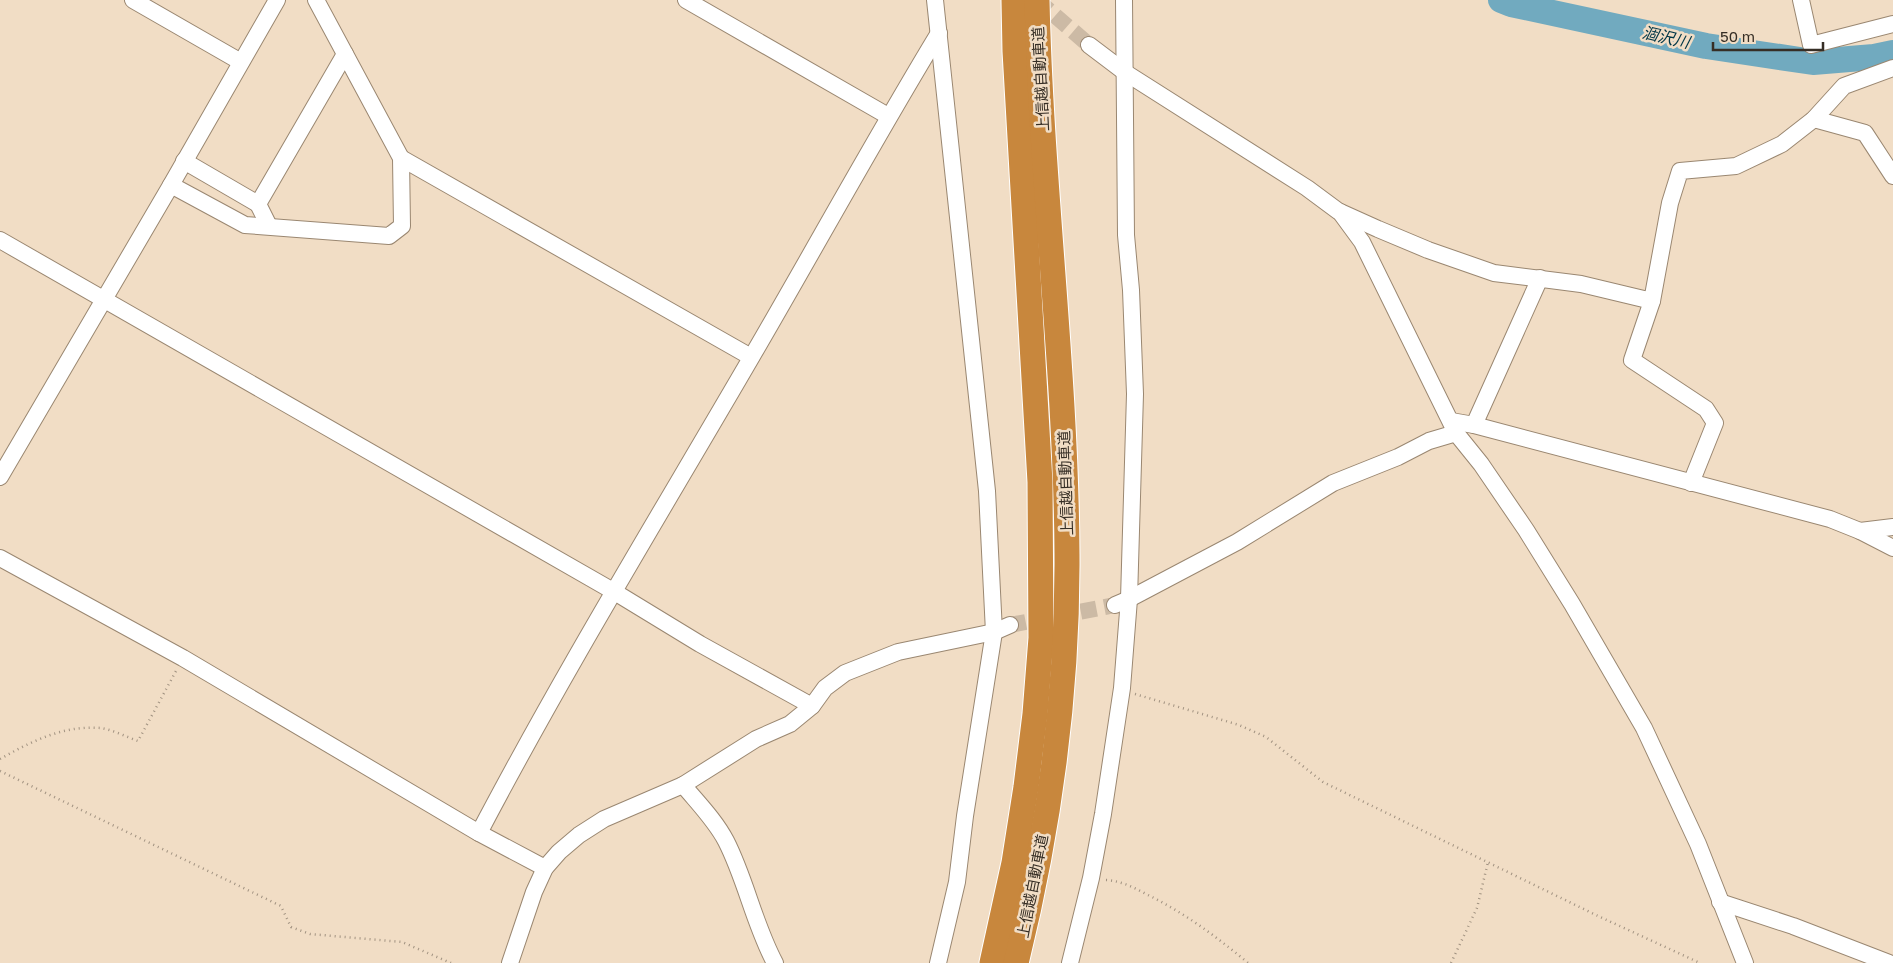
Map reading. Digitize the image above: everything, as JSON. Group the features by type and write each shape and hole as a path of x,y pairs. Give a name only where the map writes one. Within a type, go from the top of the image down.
{"highway":[{"name":"上信越自動車道","path":"992,963 1014,863 1026,787 1035,714 1041,638 1040,472 1015,52 1014,0"},
{"name":"上信越自動車道","path":"1016,963 1039,857 1051,783 1060,709 1065,635 1067,556 1062,398 1041,108 1037,0"}],"street":[{"path":"133,0 241,62"},
{"path":"0,477 277,0"},
{"path":"171,185 245,225 389,236 402,226 401,158 316,0"},
{"path":"686,0 888,116"},
{"path":"935,0 987,491 994,632 965,816 957,882 938,963"},
{"path":"1070,963 1091,878 1103,814 1122,688 1122,602 1135,394 1131,290 1126,235 1124,0"},
{"path":"1801,0 1811,45 1893,24"},
{"path":"479,833 613,591 751,357 888,116 939,33"},
{"path":"1089,45 1126,73 1307,188 1338,210 1428,250 1494,273 1581,284 1652,301"},
{"path":"258,204 345,54"},
{"path":"1691,483 1714,423 1706,409 1632,360 1652,301 1670,203 1680,171 1736,166 1782,144 1814,119 1844,86 1893,68"},
{"path":"1814,119 1865,133 1893,176"},
{"path":"401,158 751,357"},
{"path":"184,161 258,204 268,226"},
{"path":"1338,210 1362,242 1454,427 1482,464 1526,530 1572,604 1644,728 1698,844 1745,963"},
{"path":"0,240 613,591 700,644 812,706"},
{"path":"1474,425 1540,278"},
{"path":"1122,602 1237,542 1333,483 1398,457 1454,427 1474,425 1830,519 1860,531 1893,548"},
{"path":"1860,531 1893,527"},
{"path":"0,558 183,658 479,833 545,868"},
{"path":"510,963 534,892 545,868 558,852 604,819 683,785 756,739 790,724 812,706 825,688 845,673 898,652 994,632 1010,625"},
{"path":"683,785 725,840 736,864 765,945 775,963"},
{"path":"1720,902 1792,926 1890,963"}],"path":[{"path":"0,759 33,741 72,728 103,728 138,741 183,658"},
{"path":"1122,688 1239,726 1266,738 1323,782 1700,963"},
{"path":"0,771 281,906 291,927 310,934 402,942 451,963"},
{"path":"1451,963 1477,908 1488,862"},
{"path":"1091,878 1117,881 1173,907 1223,942 1248,963"}],"waterway":[{"name":"涸沢川","path":"1501,0 1511,4 1706,46 1813,62 1874,57 1893,53"}],"tunnel":[{"path":"1037,0 1089,45"},
{"path":"1010,625 1115,605"}]}
